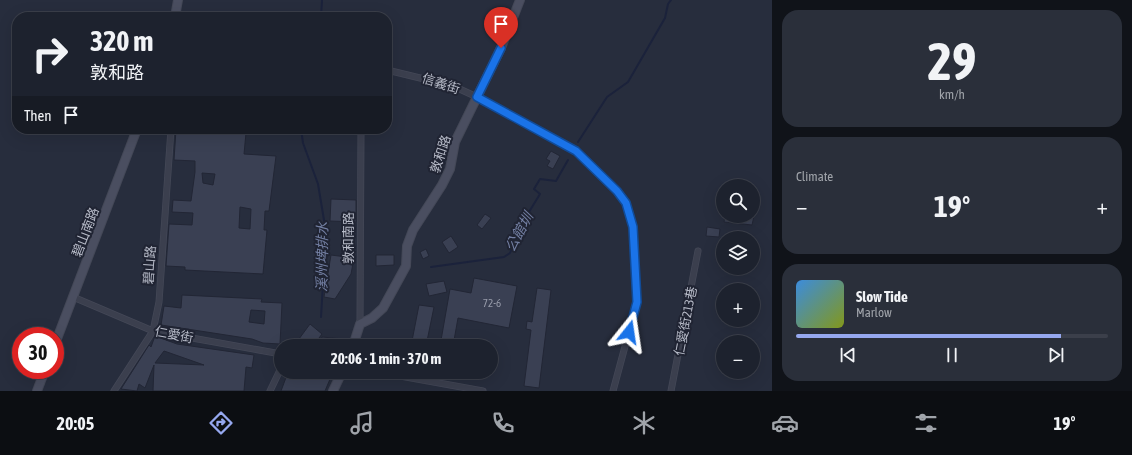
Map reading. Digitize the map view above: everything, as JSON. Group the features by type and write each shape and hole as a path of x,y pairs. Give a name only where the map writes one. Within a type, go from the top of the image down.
{"street":[{"path":"176,12 178,0"},
{"name":"敦和路","path":"360,324 372,318 383,308 406,266 407,246 414,230 442,185 450,169 455,142 514,19 520,0"},
{"name":"信義街","path":"392,71 453,86 477,97 576,151 617,191 626,203 633,227 637,302 613,391"},
{"name":"碧山南路","path":"62,327 134,134"},
{"name":"碧山路","path":"114,391 153,331 159,302 171,134"},
{"name":"敦和南路","path":"356,339 360,324 361,134"},
{"name":"仁愛街213巷","path":"671,391 698,251"},
{"name":"仁愛街","path":"73,297 153,331 274,353"},
{"path":"37,391 42,379"},
{"path":"270,391 276,379"},
{"path":"333,391 339,379"},
{"path":"416,379 482,391"}],"building":[{"path":"176,134 246,134 244,154 276,156 269,211 265,211 264,230 267,230 263,274 185,270 185,267 166,266 169,224 192,225 193,213 172,212 173,200 191,201 195,161 174,160","holes":["202,173 215,174 213,185 203,183","240,207 251,209 250,229 239,228"]},
{"path":"551,151 560,156 553,169 547,166 550,161 546,159"},
{"path":"331,199 356,200 356,222 330,221"},
{"path":"485,214 491,218 482,229 477,225"},
{"path":"733,223 752,223 752,225"},
{"path":"707,227 720,229 720,231 716,231 716,237 706,236"},
{"path":"451,236 458,247 449,253 442,242"},
{"path":"426,249 429,256 423,259 420,252"},
{"path":"331,255 354,258 351,274 335,299 324,297"},
{"path":"376,255 394,255 394,265 376,266"},
{"path":"474,278 517,286 509,328 458,318 454,339 441,339 450,289 471,293"},
{"path":"444,281 447,292 429,296 426,284"},
{"path":"537,288 551,290 539,388 524,386 531,330 526,329 527,321 532,322"},
{"path":"182,295 262,299 261,302 282,303 280,339 274,339 274,344 263,343 252,339 161,325 164,306 181,308","holes":["251,310 265,311 264,324 249,322"]},
{"path":"419,305 434,307 427,339 412,339"},
{"path":"310,324 322,334 318,339 299,339"},
{"path":"155,336 177,344 254,355 252,368 246,367 244,391 153,391 154,365 145,388 139,384 137,391 121,389 149,345 151,347","holes":["164,351 204,365 155,363"]},
{"path":"322,337 343,339 322,339"},
{"path":"285,379 330,379 325,391 281,391"}],"waterway":[{"name":"溪州埤排水","path":"321,12 322,0"},
{"name":"公館圳","path":"578,142 607,97 628,82 665,18 668,4 671,0"},
{"name":"溪州埤排水","path":"302,134 303,143 318,184 326,232 321,317"},
{"name":"公館圳","path":"431,267 504,257 510,253 521,225 540,194 534,189 540,179 556,181 568,160"}],"route":[{"path":"501,48 477,97 576,151 617,191 626,203 633,227 637,302 629,332"}]}
